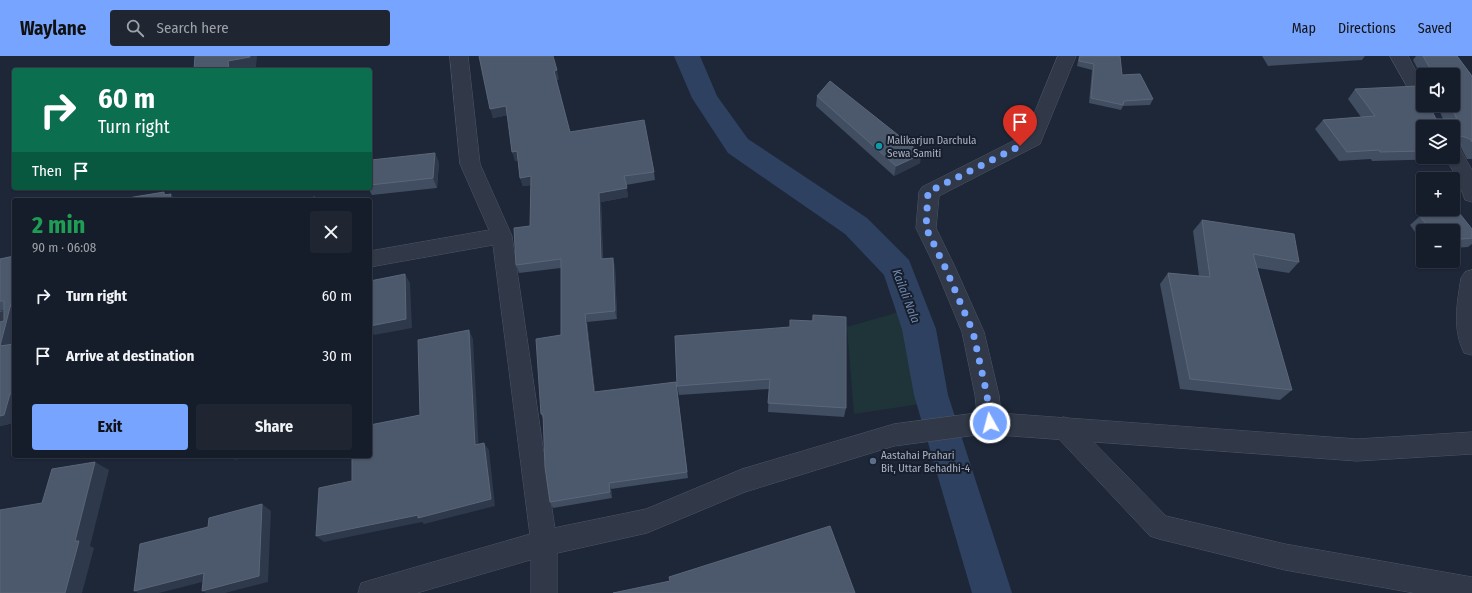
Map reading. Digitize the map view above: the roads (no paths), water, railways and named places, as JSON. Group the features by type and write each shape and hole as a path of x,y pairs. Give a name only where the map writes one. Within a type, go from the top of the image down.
{"street":[{"path":"459,56 470,164 502,236 544,543 544,593"},
{"path":"987,423 987,395 973,332 945,267 926,228 928,192 1033,139 1067,56"},
{"path":"1400,56 1416,87"},
{"path":"1459,164 1467,178 1472,195"},
{"path":"372,259 502,236"},
{"path":"1472,278 1467,305 1468,338 1472,346"},
{"path":"0,321 12,319"},
{"path":"371,593 544,543 647,521 742,481 894,435 987,423 1357,450 1472,443"},
{"path":"1064,428 1159,528 1285,557 1472,590"}],"waterway":[{"name":"Kailali Nala","path":"687,56 705,98 738,146 856,226 898,269 919,329 931,395 992,593"}],"place":[{"name":"Malikarjun Darchula Sewa Samiti","path":"879,146"},
{"name":"Aastahai Prahari Bit, Uttar Behadhi-4","path":"873,461"}]}
